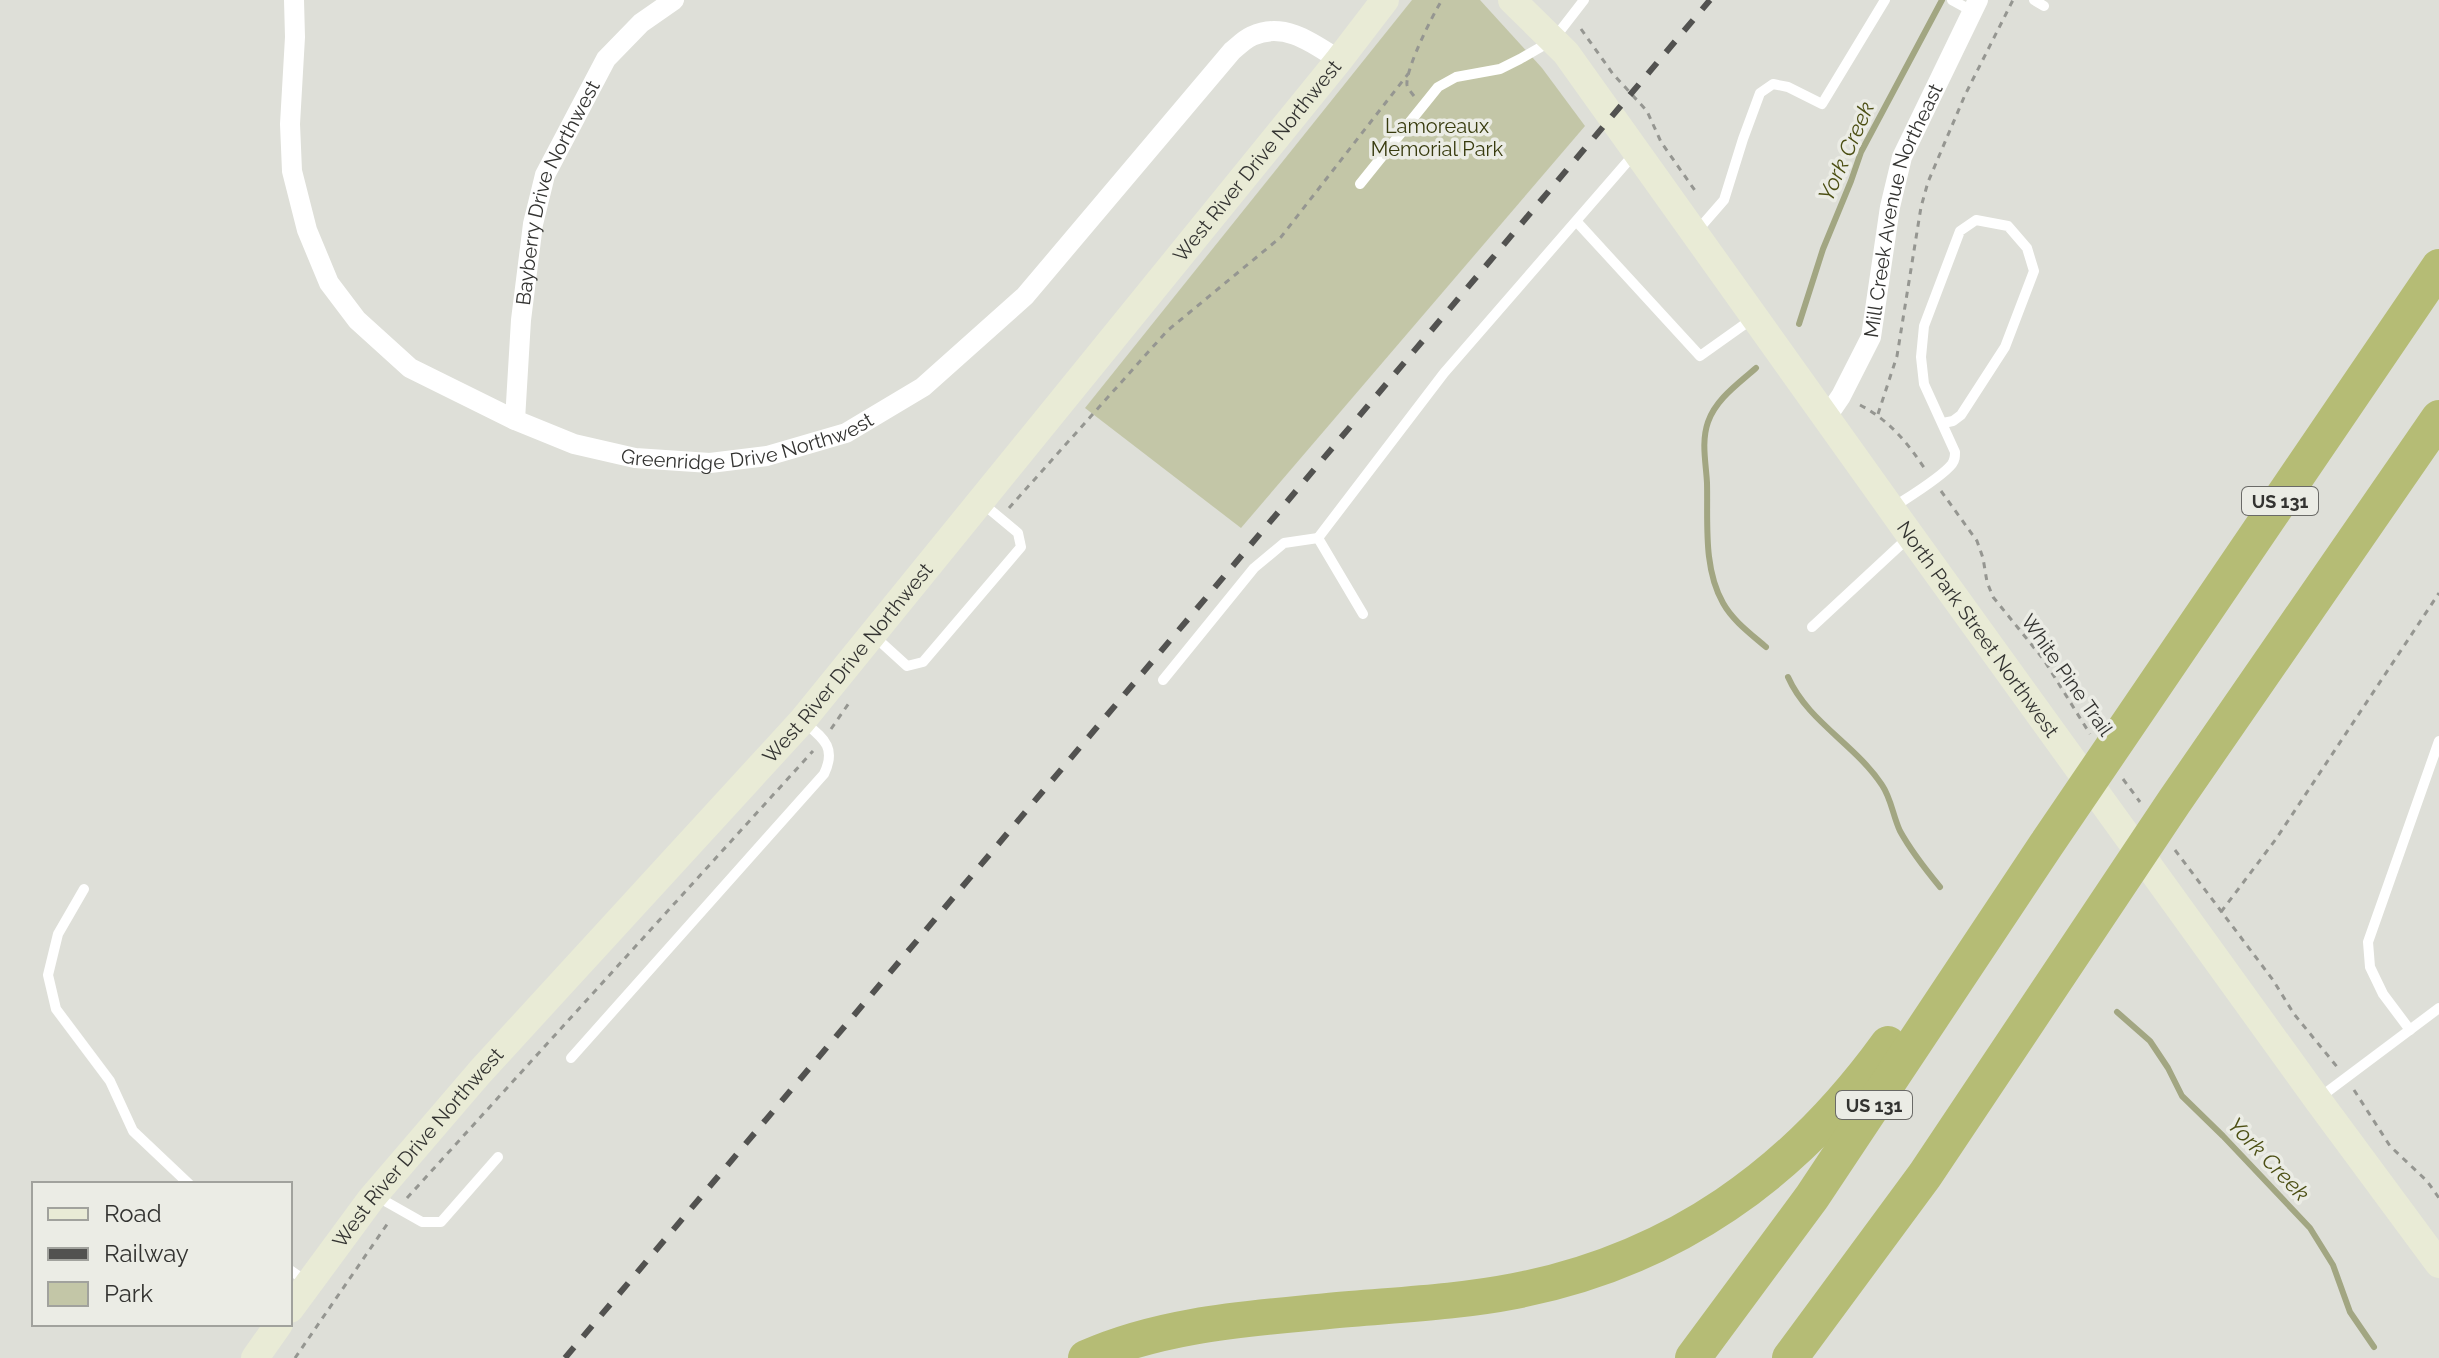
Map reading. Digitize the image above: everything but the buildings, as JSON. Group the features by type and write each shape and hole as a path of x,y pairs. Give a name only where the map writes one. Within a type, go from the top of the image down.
{"highway":[{"name":"US 131","path":"1693,1358 1812,1197 2050,839 2107,735 2439,267"},
{"path":"1790,1358 1925,1175 2105,904 2160,807 2439,418"},
{"path":"1086,1358 1145,1336 1211,1323 1514,1291 1587,1273 1657,1246 1725,1207 1780,1165 1823,1123 1877,1060 1956,951 2050,839"},
{"path":"1817,1358 1869,1279 1925,1175"}],"main road":[{"name":"West River Drive Northwest","path":"292,1302 299,1277 480,1072 802,721 1385,0"},
{"name":"North Park Street Northwest","path":"1512,0 1566,53 1891,509 2439,1264"},
{"path":"255,1358 278,1326"}],"street":[{"name":"Greenridge Drive Northwest","path":"294,0 290,124 292,171 307,230 329,283 357,320 410,368 515,420 574,444 635,458 710,463 767,456 846,433 923,387 1025,296 1232,51 1252,36 1274,30 1294,34 1339,60"},
{"name":"Bayberry Drive Northwest","path":"515,420 521,320 533,224 545,175 606,59 641,23 674,0"},
{"name":"Mill Creek Avenue Northeast","path":"1826,418 1841,396 1871,337 1890,207 1902,157 1975,6"}],"lane":[{"path":"1360,184 1438,87 1456,77 1500,69 1553,40 1584,0"},
{"path":"1695,234 1724,200 1760,93 1773,84 1788,87 1822,104 1885,0"},
{"path":"1952,0 1975,6"},
{"path":"1163,680 1254,568 1284,543 1318,538 1444,373 1636,152"},
{"path":"1891,509 1952,464 1955,458 1943,423 1924,384 1921,357 1924,326 1960,231 1976,220 1999,223 2008,226 2022,241 2034,271 2013,329 1994,364 1961,415 1943,423"},
{"path":"1577,222 1700,356 1754,318"},
{"path":"873,635 907,666 923,662 1021,547 1018,533 981,502"},
{"path":"1812,627 1910,535"},
{"path":"1318,538 1363,614"},
{"path":"571,1058 824,774 830,758 826,744 802,721"},
{"path":"2410,1030 2383,994 2370,967 2368,942 2439,741"},
{"path":"84,889 58,934 48,975 56,1009 110,1081 133,1131 187,1182"},
{"path":"2317,1099 2439,1008"},
{"path":"374,1195 422,1222 441,1222 498,1157"}],"path":[{"path":"1423,103 1412,95 1407,86 1408,74 1442,0"},
{"name":"White Pine Trail","path":"2013,0 1965,95 1928,182 1921,207 1897,356 1878,414 1905,440 1977,541 1993,597 2107,735"},
{"path":"2221,912 2276,839 2439,593"},
{"path":"2119,773 2160,807"},
{"path":"2174,849 2273,980 2294,1014 2347,1079 2390,1146 2427,1181 2439,1198"}],"green space":[{"name":"Lamoreaux Memorial Park","path":"1412,0 1480,0 1542,68 1585,126 1241,528 1085,408"}],"waterway":[{"name":"York Creek","path":"1799,324 1823,249 1861,152 1942,0"},
{"name":"York Creek","path":"1756,368 1722,399 1708,422 1704,445 1707,529 1712,575 1723,603 1737,621 1766,647"},
{"name":"York Creek","path":"1788,677 1807,707 1859,757 1882,785 1900,831 1940,887"},
{"name":"York Creek","path":"2117,1012 2150,1041 2182,1096 2310,1228 2333,1265 2350,1312 2374,1347"}],"railway":[{"path":"565,1358 1710,0"}]}
